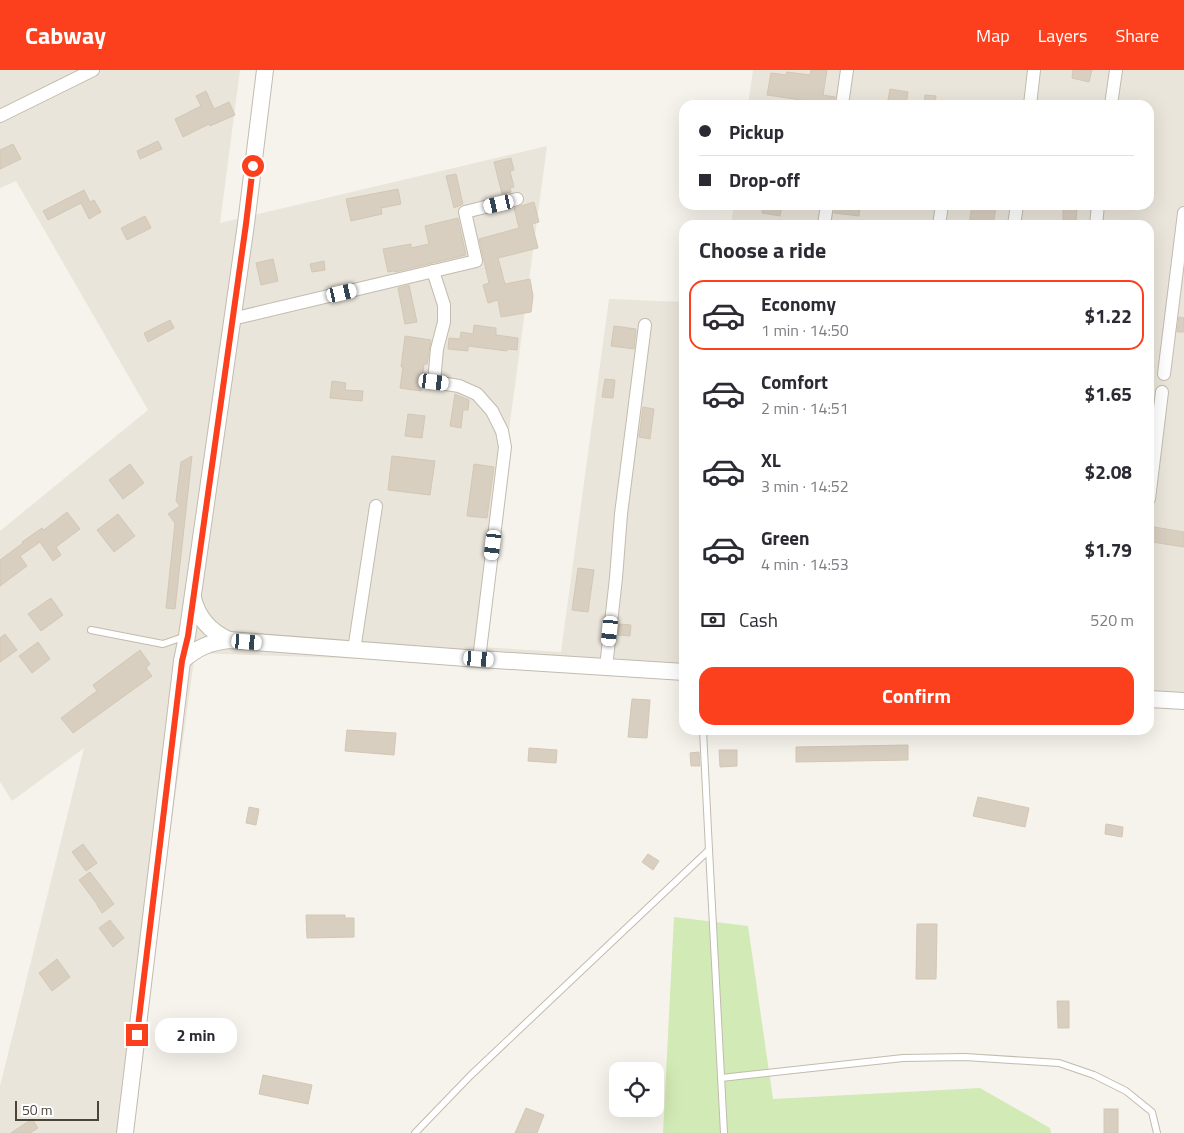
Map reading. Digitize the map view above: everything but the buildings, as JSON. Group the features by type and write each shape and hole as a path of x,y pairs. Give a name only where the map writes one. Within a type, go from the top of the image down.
{"street":[{"path":"0,116 93,70"},
{"path":"125,1133 182,661 188,636 246,224 264,70"},
{"path":"843,100 847,70"},
{"path":"1031,100 1034,70"},
{"path":"1112,100 1116,70"},
{"path":"232,319 476,261 465,212 517,200"},
{"path":"1164,374 1184,213"},
{"path":"434,271 444,305 444,322 437,349 434,382 459,386 477,394 492,411 502,431 505,447 479,659"},
{"path":"606,667 621,514 645,325"},
{"path":"1154,458 1162,392"},
{"path":"354,650 376,506"},
{"path":"193,596 198,612 208,627 229,640"},
{"path":"182,661 204,646 229,640 679,672"},
{"path":"1154,699 1184,701"}],"lane":[{"path":"91,630 163,644 188,636"},
{"path":"704,735 724,1133"},
{"path":"416,1133 470,1076 709,850"},
{"path":"721,1078 903,1058 965,1057 1059,1063 1094,1075 1126,1091 1152,1112 1157,1133"}],"shaded area":[{"path":"0,70 240,70 220,223 547,146 480,647 561,652 609,299 679,302 679,673 478,663 195,653 129,1133 0,1133 0,1086 84,748 12,801 0,782 0,531 148,410 16,181 0,188"},
{"path":"753,70 1184,70 1184,701 1154,699 1154,220 732,220 733,210 1154,210 1154,100 749,100"}],"green space":[{"path":"674,917 748,926 773,1099 980,1088 1050,1128 1051,1133 663,1133"}],"route":[{"path":"137,1035 182,661 188,636 253,166"}]}
